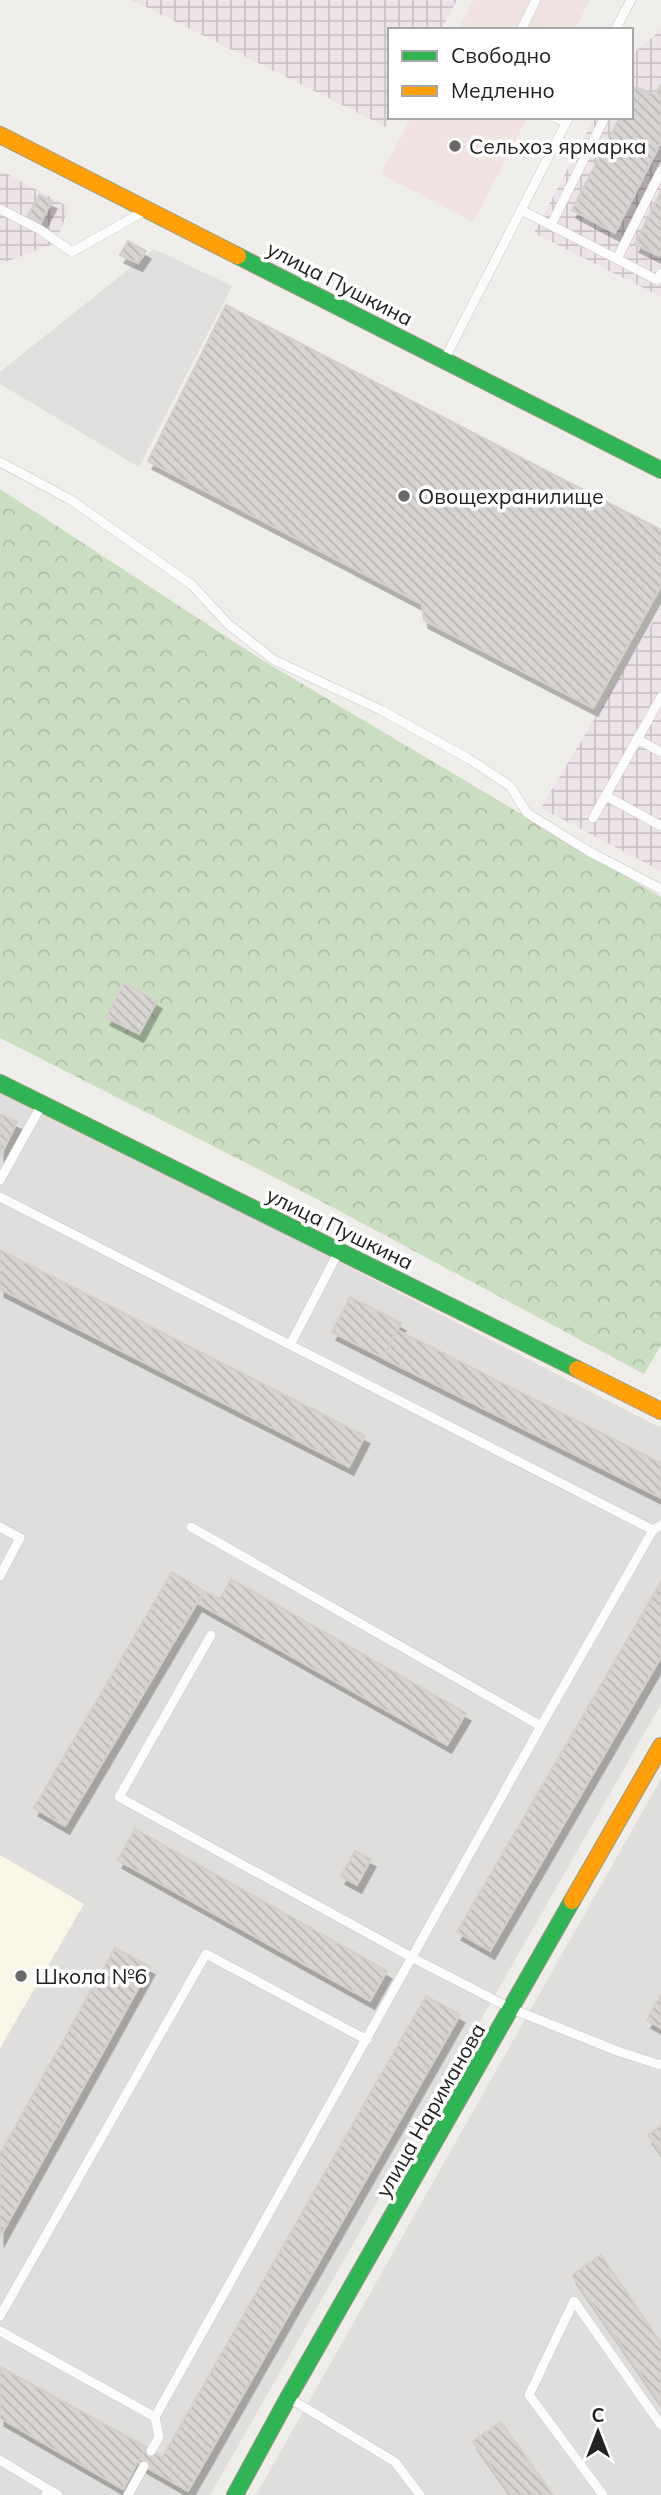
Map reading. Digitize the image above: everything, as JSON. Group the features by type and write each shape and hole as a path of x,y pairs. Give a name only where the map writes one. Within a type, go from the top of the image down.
{"street":[{"name":"улица Пушкина","path":"0,135 661,470"},
{"name":"улица Пушкина","path":"0,1083 661,1411"},
{"name":"улица Нариманова","path":"235,2495 661,1746"}],"lane":[{"path":"522,28 536,0"},
{"path":"616,28 631,0"},
{"path":"551,225 604,119"},
{"path":"444,359 568,120"},
{"path":"617,259 661,171"},
{"path":"0,209 39,229 72,251 147,209"},
{"path":"520,210 660,278"},
{"path":"0,462 71,500 192,585 228,624 274,660 381,710 469,759 510,786 527,813 590,852 661,889"},
{"path":"593,818 661,697"},
{"path":"637,739 661,752"},
{"path":"606,796 661,826"},
{"path":"0,1180 42,1105"},
{"path":"0,1196 290,1345 657,1528 541,1726 155,2417 159,2437 151,2451"},
{"path":"290,1345 339,1252"},
{"path":"0,1527 20,1538 0,1576"},
{"path":"191,1527 541,1726"},
{"path":"211,1636 119,1797 413,1958 512,2009 620,2052 661,2065"},
{"path":"0,2316 206,1954 367,2040"},
{"path":"603,2495 528,2395 574,2301 661,2425"},
{"path":"0,2331 155,2417"},
{"path":"288,2398 395,2462 420,2495"},
{"path":"0,2460 48,2492 58,2495"},
{"path":"128,2495 144,2466"}],"shaded area":[{"path":"132,0 457,0 442,28 388,28 388,119 391,119 386,127"},
{"path":"473,0 590,0 575,28 459,28"},
{"path":"661,30 661,297 534,233 594,119 633,119 633,53"},
{"name":"Сельхоз ярмарка","path":"410,119 527,119 473,222 381,174"},
{"path":"0,170 69,207 56,243 0,264"},
{"path":"154,249 232,286 139,467 0,384 0,372"},
{"path":"661,608 661,871 541,808"},
{"path":"0,1087 661,1428 661,1704 210,2495 0,2495"},
{"path":"661,1779 661,2495 256,2495"},
{"name":"Школа №6","path":"0,1855 84,1904 0,2048"}],"green space":[{"path":"0,489 262,660 661,897 661,1345 644,1374 317,1199 0,1038"}],"building":[{"path":"661,84 661,142 615,233 572,210 619,119 633,119 633,92 636,87 655,95"},
{"path":"661,192 661,252 659,256 635,244"},
{"path":"39,195 52,201 40,224 27,217"},
{"path":"128,241 146,251 138,263 120,255"},
{"name":"Овощехранилище","path":"226,305 661,530 661,586 593,708 424,620 422,604 148,461"},
{"path":"124,983 157,1001 139,1034 106,1017"},
{"path":"0,1114 17,1122 0,1157"},
{"path":"0,1250 365,1436 349,1467 0,1289"},
{"path":"350,1297 401,1323 383,1358 332,1332"},
{"path":"397,1330 661,1463 661,1498 383,1358"},
{"path":"172,1572 204,1591 65,1826 34,1808"},
{"path":"231,1579 466,1713 447,1745 198,1603 204,1591 220,1599"},
{"path":"661,1582 661,1657 490,1951 457,1932"},
{"path":"135,1829 387,1971 370,2001 118,1860"},
{"path":"355,1851 371,1859 357,1885 341,1876"},
{"path":"115,1948 150,1967 0,2237 0,2154"},
{"path":"661,1995 661,2028 647,2020"},
{"path":"426,1996 460,2015 188,2491 137,2462 146,2447 162,2458"},
{"path":"661,2126 661,2153 648,2135"},
{"path":"601,2255 661,2343 661,2404 572,2275"},
{"path":"0,2367 146,2447 123,2489 0,2418"},
{"path":"501,2422 553,2495 511,2495 473,2441"}],"traffic: fast":[{"path":"238,256 661,470"},
{"path":"0,1083 577,1369"},
{"path":"235,2495 572,1901"}],"traffic: slow":[{"path":"0,135 238,256"},
{"path":"577,1369 661,1411"},
{"path":"572,1901 661,1746"}],"place":[{"name":"Сельхоз ярмарка","path":"455,146"},
{"name":"Овощехранилище","path":"404,496"},
{"name":"Школа №6","path":"21,1976"}]}
